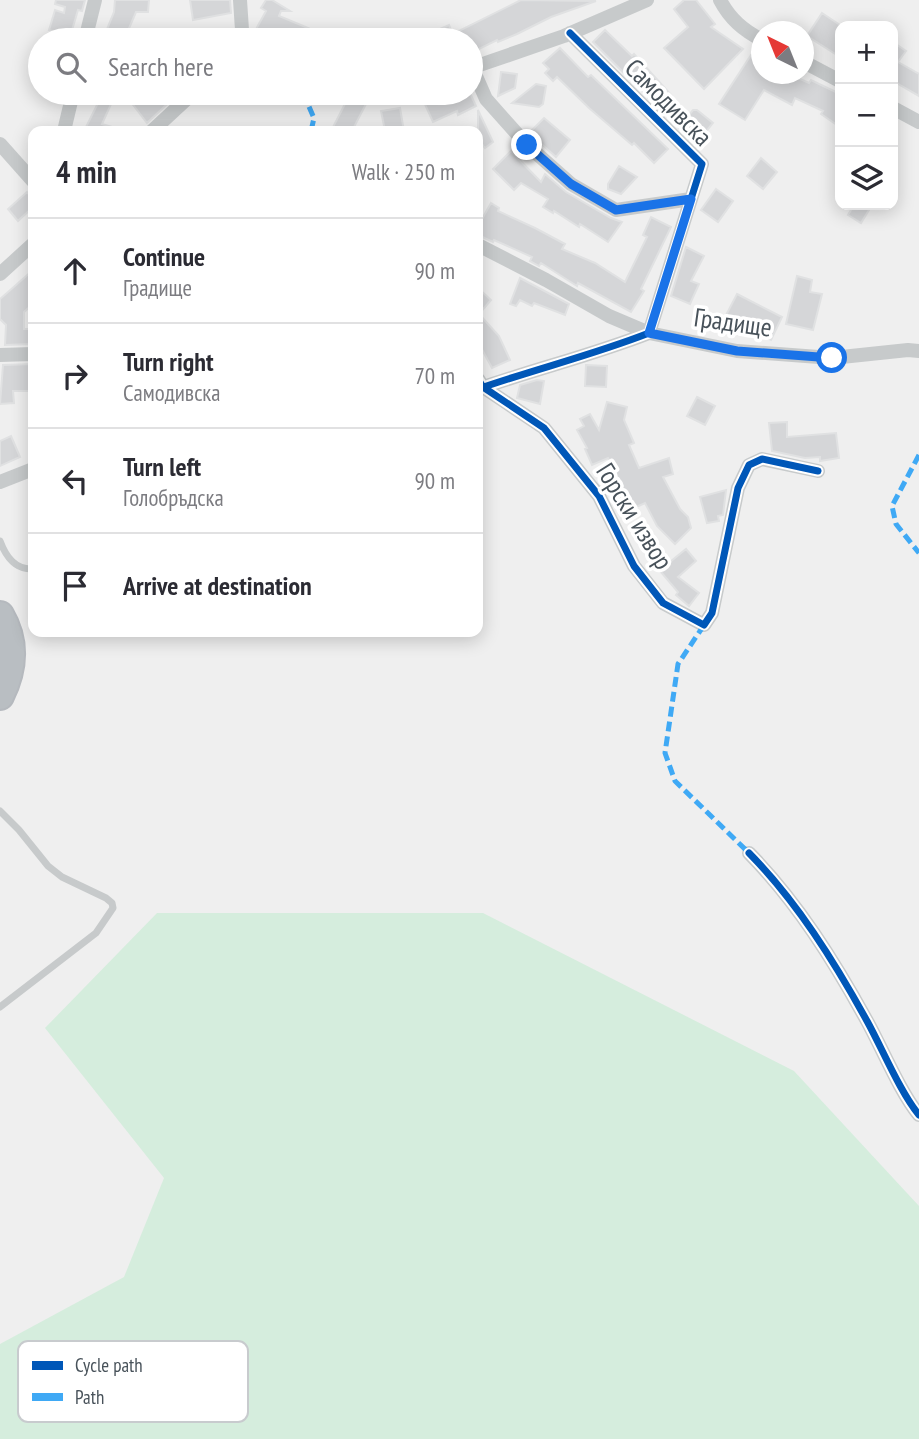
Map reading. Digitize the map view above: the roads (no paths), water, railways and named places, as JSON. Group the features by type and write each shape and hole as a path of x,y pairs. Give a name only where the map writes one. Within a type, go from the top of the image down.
{"highway":[{"path":"0,615 11,639 12,652 7,682 0,696"}],"street":[{"path":"88,28 95,0"},
{"path":"240,0 242,28"},
{"path":"483,64 570,33 647,0"},
{"path":"720,0 728,16 751,35"},
{"name":"Самодивска","path":"570,33 702,164 649,333"},
{"path":"814,68 835,78"},
{"path":"483,92 527,145 571,184 616,210 691,199"},
{"path":"65,126 70,105"},
{"path":"157,126 180,105"},
{"path":"898,111 919,122"},
{"path":"0,144 28,175"},
{"name":"Градище","path":"483,248 609,316 649,333 737,351 832,358 908,349 919,351"},
{"path":"0,274 28,249"},
{"path":"483,384 603,351 649,333"},
{"path":"0,355 28,354"},
{"name":"Горски извор","path":"483,388 544,428 599,496 634,566 663,603 704,625 712,613 738,488 749,465 762,459 818,471"},
{"path":"0,482 28,471"},
{"path":"749,853 805,919 866,1018 919,1115"}],"lane":[{"path":"0,541 12,562 22,569 28,569"},
{"path":"0,811 48,866 62,877 106,898 113,908 96,933 0,1007"}]}
